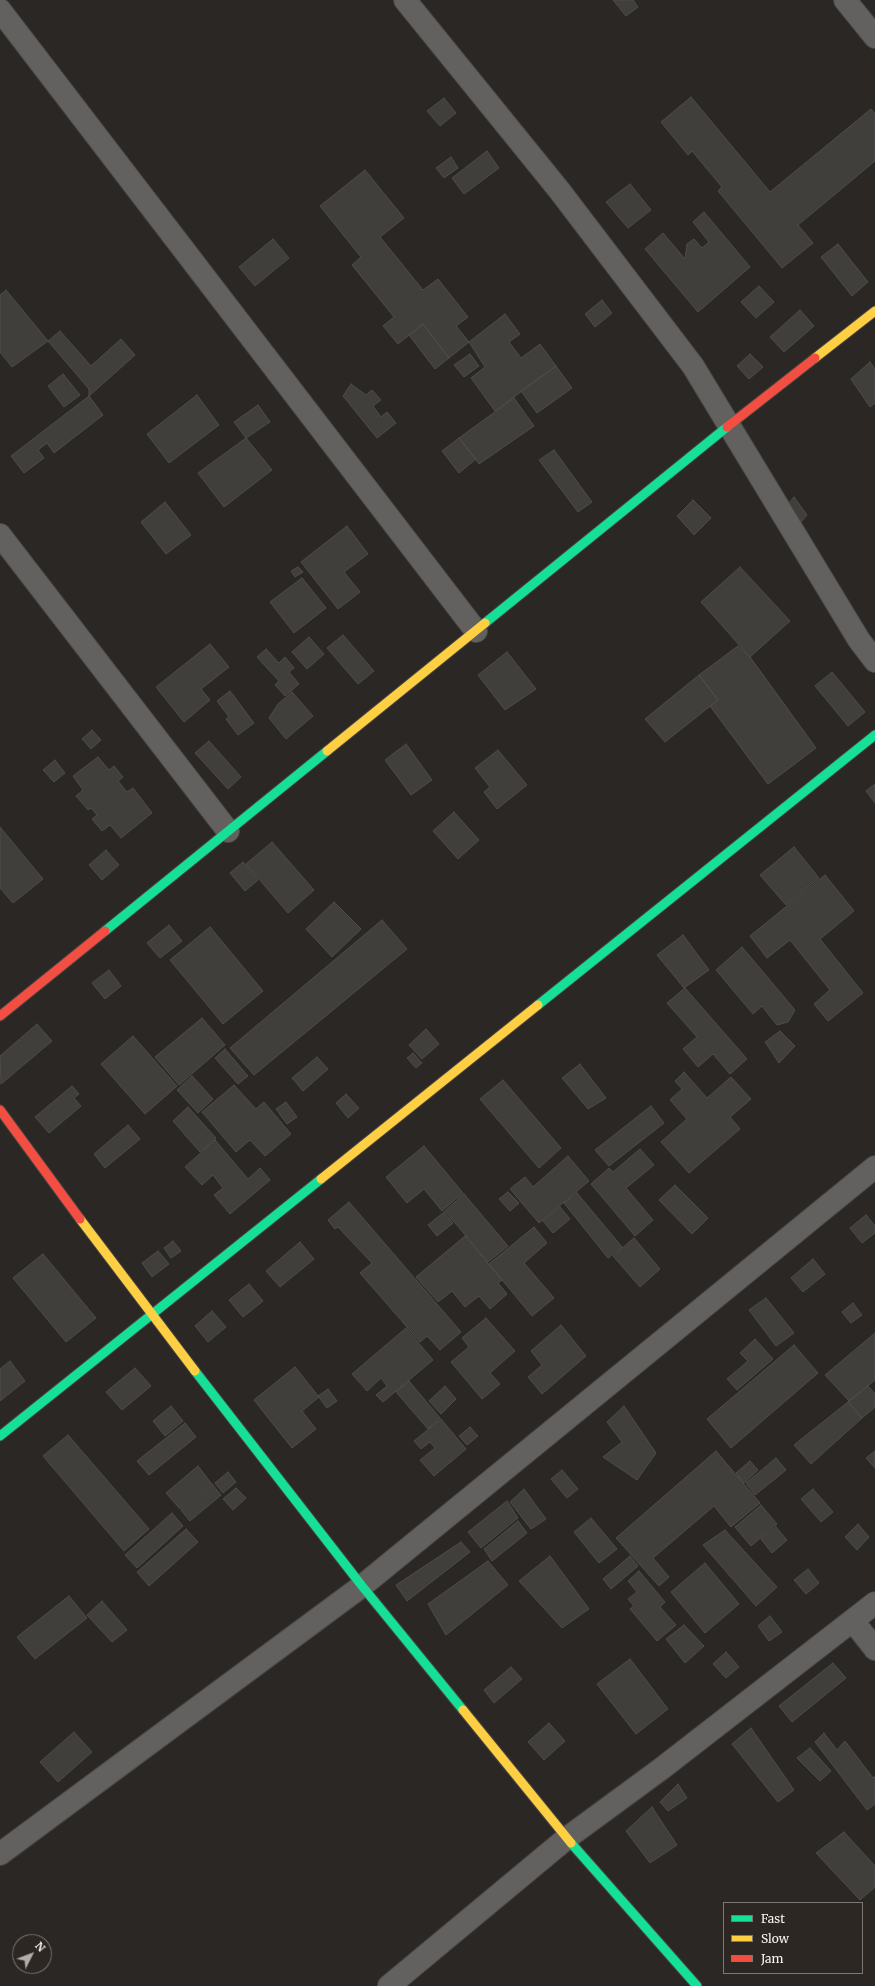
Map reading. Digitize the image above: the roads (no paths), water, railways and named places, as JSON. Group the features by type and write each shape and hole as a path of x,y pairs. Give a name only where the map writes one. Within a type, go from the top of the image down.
{"street":[{"path":"405,0 559,190 693,366 859,640 875,661"},
{"path":"845,0 875,37"},
{"path":"0,10 476,631"},
{"path":"0,1016 729,426 875,311"},
{"path":"0,535 228,832"},
{"path":"0,1436 875,735"},
{"path":"0,1110 151,1315 362,1586 567,1838 697,1986"},
{"path":"0,1854 362,1586 875,1167"},
{"path":"389,1986 567,1838 667,1764 875,1603"},
{"path":"853,1621 875,1649"}]}
